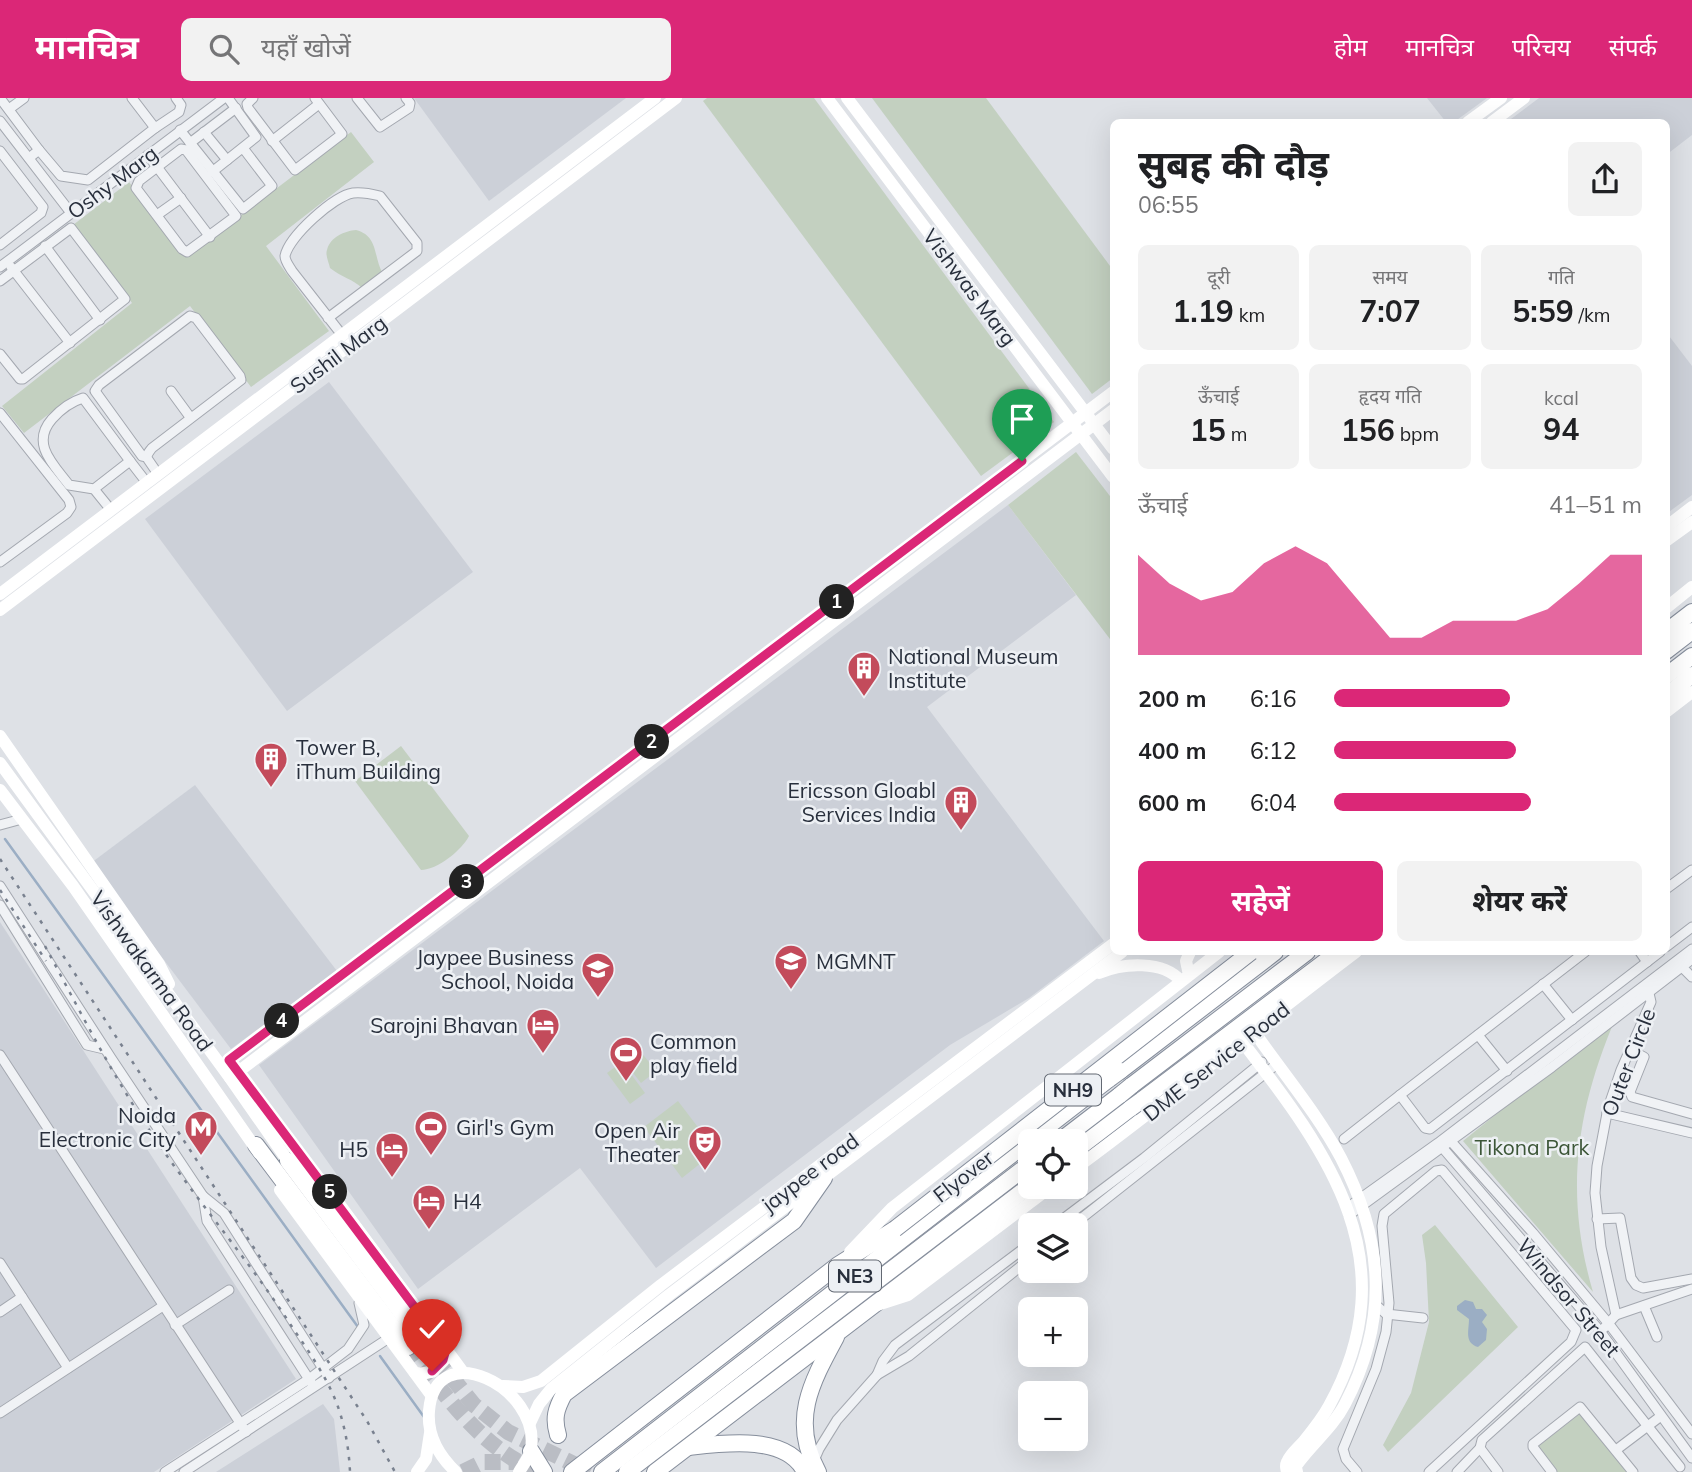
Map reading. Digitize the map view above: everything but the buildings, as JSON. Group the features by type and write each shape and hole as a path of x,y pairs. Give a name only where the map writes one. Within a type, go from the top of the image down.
{"highway":[{"path":"1670,629 1692,612"},
{"path":"1670,648 1692,631"},
{"path":"1670,673 1692,656"},
{"path":"1670,693 1692,676"},
{"name":"Flyover","path":"572,1472 838,1265 895,1228 1247,955"},
{"name":"NE3","path":"602,1472 1271,955"},
{"path":"1076,1129 1303,955"},
{"name":"NH9","path":"1088,1141 1334,955"},
{"path":"256,1145 415,1343 288,1161"},
{"name":"NE3","path":"627,1472 1018,1173"},
{"path":"558,1435 555,1410 564,1395 794,1222 824,1178"},
{"path":"655,1472 1018,1195"},
{"path":"812,1469 805,1436 805,1417 812,1384 839,1332"},
{"path":"687,1447 722,1444 769,1447 782,1450 812,1469"},
{"path":"531,1451 544,1472"}],"street":[{"path":"0,98 61,176 83,181 88,180 178,112 181,105 176,98"},
{"path":"9,109 24,98"},
{"path":"132,98 155,128"},
{"path":"212,172 256,136 226,98"},
{"name":"Oshy Marg","path":"3,264 226,98"},
{"path":"253,98 247,104 248,108 272,141 292,167 298,170 342,134 317,101 272,141"},
{"path":"357,98 380,127 409,108 405,98"},
{"name":"Sushil Marg","path":"0,610 655,98"},
{"name":"Sushil Marg","path":"0,594 158,474 677,98"},
{"name":"Vishwas Marg","path":"827,98 1110,473"},
{"name":"Vishwas Marg","path":"847,98 1110,445"},
{"path":"1472,119 1501,98"},
{"path":"1496,119 1524,98"},
{"path":"190,143 236,108"},
{"path":"0,121 71,213"},
{"path":"180,130 243,209 270,189 271,183 243,148"},
{"path":"204,132 227,160"},
{"path":"181,149 186,150 235,214 235,218 187,252 182,249 136,188 139,181 158,167 181,149"},
{"path":"29,158 39,150"},
{"path":"0,151 43,207 41,213 0,245"},
{"path":"120,155 130,168"},
{"path":"148,155 210,237"},
{"path":"328,318 417,251 417,243 380,196 353,193 343,196 296,234 285,256 292,271 328,318 347,339"},
{"path":"157,215 181,198"},
{"path":"0,281 67,229 74,230 124,295 123,302 22,380 0,354"},
{"path":"45,246 100,320"},
{"path":"3,264 13,270 70,343"},
{"path":"147,457 152,448 241,380 195,318 190,316 95,391 158,474"},
{"path":"171,391 190,417"},
{"path":"320,1183 234,1074 1077,429 1110,395"},
{"path":"111,510 94,489 69,485 47,456 42,441 44,429 71,402 83,398 147,483"},
{"path":"1090,418 1110,411"},
{"path":"0,413 69,500 71,507 67,513 1,559"},
{"path":"225,1063 1077,429"},
{"path":"94,489 130,461"},
{"path":"1670,533 1692,507"},
{"path":"1670,534 1692,522"},
{"path":"1670,605 1692,587"},
{"path":"1670,709 1692,692"},
{"path":"1,739 159,964 166,975 169,994"},
{"name":"Vishwakarma Road","path":"0,763 78,882 90,911 256,1145 269,1173 431,1395"},
{"name":"Vishwakarma Road","path":"0,790 78,882 102,903 169,994 234,1074 288,1161 326,1186 463,1372"},
{"path":"0,825 22,819"},
{"path":"1670,886 1692,870"},
{"path":"0,886 104,1049 203,1196 224,1213 329,1378"},
{"path":"90,911 92,900 102,903"},
{"path":"1,908 87,1045 104,1049"},
{"path":"1670,944 1692,927"},
{"name":"jaypee road","path":"503,1386 523,1387 541,1381 847,1153 1110,946"},
{"path":"1649,989 1692,949"},
{"path":"519,1472 531,1451 530,1423 539,1404 551,1389 665,1290 824,1178 847,1153 1118,955"},
{"path":"1185,978 1188,955"},
{"path":"838,1265 892,1208 1215,955"},
{"name":"DME Service Road","path":"1088,1159 1352,955"},
{"path":"1344,1139 1581,955"},
{"path":"1642,955 1647,962"},
{"path":"1400,1095 1425,1128 1430,1129 1656,955"},
{"path":"1348,1212 1692,959"},
{"path":"1086,979 1111,968 1146,966 1185,978"},
{"path":"1682,967 1692,977"},
{"path":"1544,984 1572,1020"},
{"name":"Outer Circle","path":"1616,1315 1597,1219 1597,1166 1607,1114 1629,1049 1651,1002 1649,989"},
{"path":"1253,1030 1340,1156 1360,1202 1376,1264 1371,1337 1349,1397 1331,1427 1298,1463 1297,1472"},
{"path":"1478,1035 1507,1071"},
{"path":"1241,1040 1321,1150 1348,1212 1361,1258 1363,1276 1357,1337 1335,1395 1315,1428 1288,1460 1287,1472"},
{"path":"1095,1049 1146,1117"},
{"path":"1629,1049 1644,1057 1630,1092 1632,1097 1692,1114"},
{"path":"0,1055 243,1428"},
{"path":"1071,1213 1274,1060"},
{"path":"1088,1214 1263,1068"},
{"path":"1607,1114 1692,1133"},
{"name":"Windsor Street","path":"1449,1139 1609,1324 1692,1434"},
{"name":"Windsor Street","path":"1441,1146 1600,1331 1661,1416 1683,1465"},
{"path":"1357,1472 1346,1459 1343,1449 1376,1369 1389,1314 1382,1226 1384,1214 1436,1171 1442,1170 1576,1330 1575,1336 1429,1472"},
{"path":"203,1196 207,1221 312,1383"},
{"path":"1091,1198 1097,1207"},
{"path":"871,1307 908,1295 1035,1199"},
{"path":"1597,1219 1620,1218 1631,1278 1636,1286 1692,1279"},
{"path":"877,1375 895,1345 1018,1253"},
{"path":"0,1263 68,1368"},
{"path":"812,1469 828,1433 848,1406 877,1375 909,1356 1018,1268"},
{"path":"1550,1300 1564,1288"},
{"path":"1600,1331 1616,1315 1692,1289"},
{"path":"175,1325 229,1290"},
{"path":"312,1383 323,1368 348,1349 364,1325 363,1312 354,1291"},
{"path":"0,1312 22,1297"},
{"path":"1375,1304 1389,1314 1423,1318"},
{"path":"0,1413 163,1306"},
{"path":"1644,1306 1657,1337"},
{"path":"184,1472 243,1428 312,1383 329,1378 389,1338"},
{"path":"1457,1472 1480,1448 1482,1440 1585,1347 1683,1465"},
{"path":"415,1373 424,1374 438,1367 446,1349"},
{"path":"456,1472 442,1459 430,1430 431,1395 442,1380 463,1372 492,1380 503,1386 530,1423"},
{"path":"1552,1472 1533,1444 1578,1408 1584,1409 1633,1472"},
{"path":"1616,1450 1661,1416"},
{"path":"165,1472 243,1428"},
{"path":"418,1472 426,1459 430,1430"},
{"path":"805,1436 814,1439 828,1433"},
{"path":"1480,1448 1499,1472"}],"shaded area":[{"path":"414,98 626,98 489,201"},
{"path":"1427,98 1487,98 1458,119 1444,119"},
{"path":"1539,98 1692,98 1692,135 1670,152 1670,119 1511,119"},
{"path":"1670,337 1692,366 1692,495 1670,511"},
{"path":"329,382 473,572 287,711 145,519"},
{"path":"1008,505 1076,595 927,707 1104,941 1029,998 950,1045 656,1268 580,1168 418,1289 259,1065"},
{"path":"195,785 337,971 231,1049 91,863"},
{"path":"0,922 296,1379 154,1472 0,1472"},
{"path":"323,1404 334,1419 340,1472 216,1472"}],"green space":[{"path":"707,98 814,98 1054,422 981,476 703,101"},
{"path":"872,98 986,98 1110,266 1110,380 1092,394"},
{"path":"351,132 374,162 266,246 329,331 251,387 190,306 24,433 2,406 132,303 73,225 129,182 186,257"},
{"path":"356,230 369,237 383,274 363,289 330,268 326,254 335,238"},
{"path":"1076,452 1110,496 1110,639 1008,505"},
{"path":"401,746 469,836 448,858 427,869 421,870 355,781"},
{"name":"Tikona Park","path":"1616,1017 1591,1086 1579,1153 1579,1220 1593,1292 1463,1141"},
{"path":"637,1047 656,1071 641,1083 622,1059"},
{"name":"Common play field","path":"622,1062 645,1093 630,1104 607,1073"},
{"path":"678,1101 716,1151 682,1178 644,1127"},
{"path":"1435,1225 1518,1327 1388,1452 1383,1445 1411,1393 1429,1322 1422,1235"},
{"path":"1581,1413 1628,1472 1554,1472 1536,1448"}],"water":[{"path":"1465,1300 1473,1302 1476,1309 1482,1309 1487,1315 1482,1322 1487,1329 1486,1340 1478,1347 1469,1339 1469,1319 1457,1310 1457,1306"}],"waterway":[{"path":"5,839 358,1327"},
{"path":"380,1356 424,1417"}],"tunnel":[{"path":"421,1339 474,1405 508,1432 590,1472"},
{"path":"408,1347 444,1394 485,1438 517,1461 547,1472"},
{"path":"463,1472 483,1462 518,1462"}],"railway":[{"path":"0,859 367,1421 395,1472"},
{"path":"0,890 46,961"},
{"path":"45,946 141,1117 261,1282 323,1375 342,1421 350,1472"}],"place":[{"name":"National Museum Institute","path":"864,698"},
{"name":"Tower B, iThum Building","path":"271,789"},
{"name":"Ericsson Gloabl Services India","path":"961,832"},
{"name":"MGMNT","path":"791,991"},
{"name":"Jaypee Business School, Noida","path":"598,999"},
{"name":"Sarojni Bhavan","path":"543,1055"},
{"name":"Common play field","path":"626,1083"},
{"name":"Noida Electronic City","path":"201,1157"},
{"name":"Girl's Gym","path":"431,1157"},
{"name":"Open Air Theater","path":"705,1172"},
{"name":"H5","path":"392,1179"},
{"name":"H4","path":"429,1231"}],"route":[{"path":"432,1371 443,1360 446,1349 229,1060 1022,461"}]}
